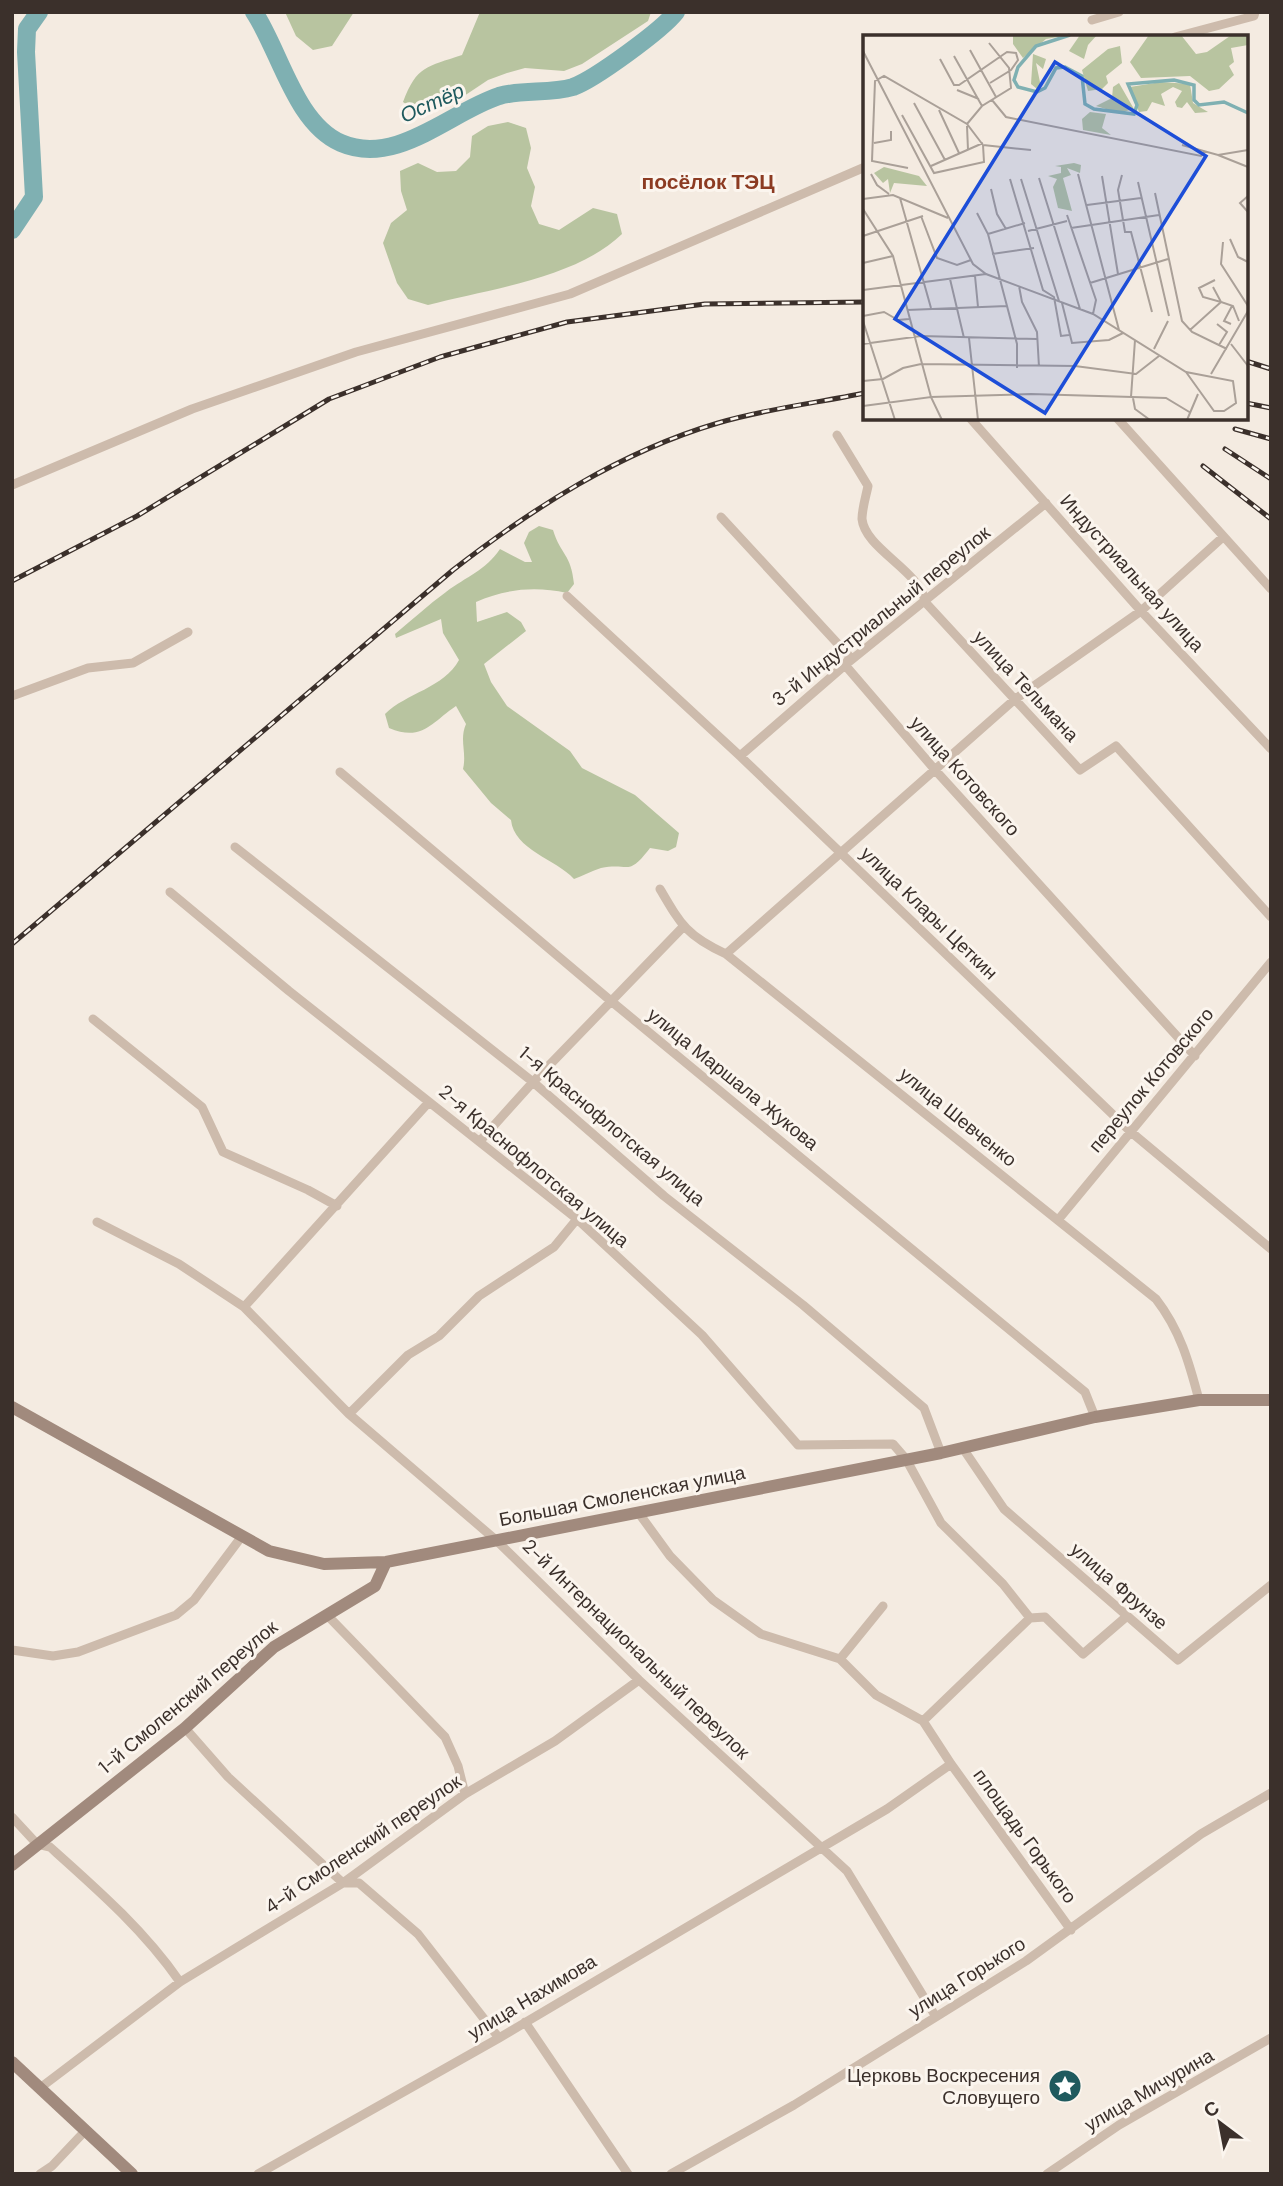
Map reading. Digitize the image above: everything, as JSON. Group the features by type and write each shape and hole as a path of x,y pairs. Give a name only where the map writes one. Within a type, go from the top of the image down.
{"main road":[{"name":"Большая Смоленская улица","path":"12,1407 269,1551 324,1564 386,1562 497,1541 941,1452 1095,1417 1199,1400 1271,1400"},
{"name":"1-й Смоленский переулок","path":"12,1865 185,1728 274,1647 375,1586 386,1562"},
{"path":"12,2062 132,2174"}],"street":[{"path":"1092,20 1119,12"},
{"path":"1183,35 1254,16 1255,12"},
{"path":"12,485 192,409 356,352 570,294 863,168"},
{"name":"Индустриальная улица","path":"972,420 1141,611 1271,749"},
{"path":"1119,420 1271,589"},
{"name":"улица Тельмана","path":"837,435 868,486 862,521 872,539 905,572 925,602 1080,770 1116,746 1271,917"},
{"name":"3-й Индустриальный переулок","path":"740,756 845,665 1046,503"},
{"name":"улица Котовского","path":"721,517 850,657 845,665 936,771 1195,1056"},
{"path":"726,954 1014,700 1141,611 1223,537"},
{"name":"улица Клары Цеткин","path":"567,596 740,756 1131,1132 1271,1249"},
{"path":"12,696 88,668 133,663 188,632"},
{"name":"улица Маршала Жукова","path":"340,772 611,1001 1085,1392 1095,1417"},
{"name":"1-я Краснофлотская улица","path":"236,847 533,1082 664,1196 792,1296 924,1408 941,1452"},
{"name":"улица Шевченко","path":"660,889 683,927 702,943 726,954 1156,1299 1172,1321 1185,1348 1199,1400"},
{"name":"2-я Краснофлотская улица","path":"170,892 577,1219 702,1335 798,1445 892,1444 906,1459"},
{"path":"481,1141 533,1082 683,927"},
{"name":"переулок Котовского","path":"1058,1220 1271,962"},
{"path":"93,1019 202,1107 223,1152 308,1189 337,1206"},
{"path":"244,1307 429,1102"},
{"path":"349,1415 408,1355 439,1336 479,1296 554,1247 577,1219"},
{"name":"2-й Интернациональный переулок","path":"97,1222 179,1264 244,1307 349,1415 497,1541 639,1680 821,1847"},
{"name":"улица Фрунзе","path":"962,1447 1004,1509 1178,1660 1271,1585"},
{"path":"906,1459 941,1523 1003,1584 1030,1618"},
{"path":"638,1512 670,1556 713,1600 761,1634 840,1659 884,1606"},
{"path":"12,1650 53,1656 78,1652 176,1615 194,1600 242,1536"},
{"path":"327,1615 444,1737 458,1766 465,1794"},
{"path":"923,1721 1030,1618 1045,1618 1083,1654 1126,1617"},
{"name":"площадь Горького","path":"840,1659 876,1695 923,1721 1070,1930"},
{"name":"4-й Смоленский переулок","path":"40,2088 180,1982 343,1883 465,1794 555,1741 639,1680"},
{"path":"185,1728 228,1777 343,1883 359,1883 418,1934 499,2038"},
{"name":"площадь Горького","path":"821,1847 887,1809 951,1764"},
{"name":"улица Горького","path":"671,2174 794,2105 936,2017 1070,1930 1201,1834 1271,1794"},
{"path":"12,1817 37,1844 50,1847 116,1906 160,1954 180,1982"},
{"path":"821,1847 847,1871 936,2017"},
{"name":"улица Нахимова","path":"258,2174 499,2038 821,1847"},
{"path":"525,2022 628,2174"},
{"name":"улица Мичурина","path":"1047,2174 1119,2125 1271,2038"},
{"path":"40,2174 52,2166 85,2131"}],"green space":[{"path":"285,12 354,12 332,46 313,50 296,36"},
{"path":"480,12 651,12 648,21 582,64 564,71 525,68 507,73 488,80 455,102 437,109 418,112 403,102 413,81 425,69 462,55"},
{"path":"508,122 526,128 531,148 527,168 535,187 531,206 539,224 559,230 593,208 617,214 622,234 581,261 531,280 428,305 408,299 397,283 383,243 391,223 407,210 401,191 400,171 418,163 437,172 456,171 470,157 472,136 488,126"},
{"path":"539,526 553,530 571,566 574,584 567,593 520,590 476,602 477,622 507,612 521,622 526,631 484,664 491,682 507,706 570,751 582,768 635,795 679,833 676,847 668,851 650,848 632,866 601,868 574,879 528,847 514,830 511,820 491,803 463,769 463,735 466,724 456,706 426,729 410,733 389,728 385,714 435,684 459,660 443,633 441,619 396,638 395,634 439,597 482,568 500,549 525,562 532,562 524,543 529,532"}],"waterway":[{"name":"Остёр","path":"12,230 34,197 26,52 27,29 39,12"},
{"name":"Остёр","path":"254,12 290,85 312,120 325,133 341,143 362,149 402,143 499,96 573,87 628,53 676,12"}],"railway":[{"path":"12,581 137,516 329,399 440,357 567,322 705,304 863,302"},
{"path":"1248,362 1271,369"},
{"path":"12,944 453,570 546,504 612,466 682,435 754,414 863,393"},
{"path":"1248,403 1271,408"},
{"path":"1235,429 1271,439"},
{"path":"1225,449 1271,479"},
{"path":"1203,466 1271,519"}],"place":[{"name":"Церковь Воскресения Словущего","path":"1065,2086"}],"district":[{"name":"посёлок ТЭЦ","path":"708,182"}]}
